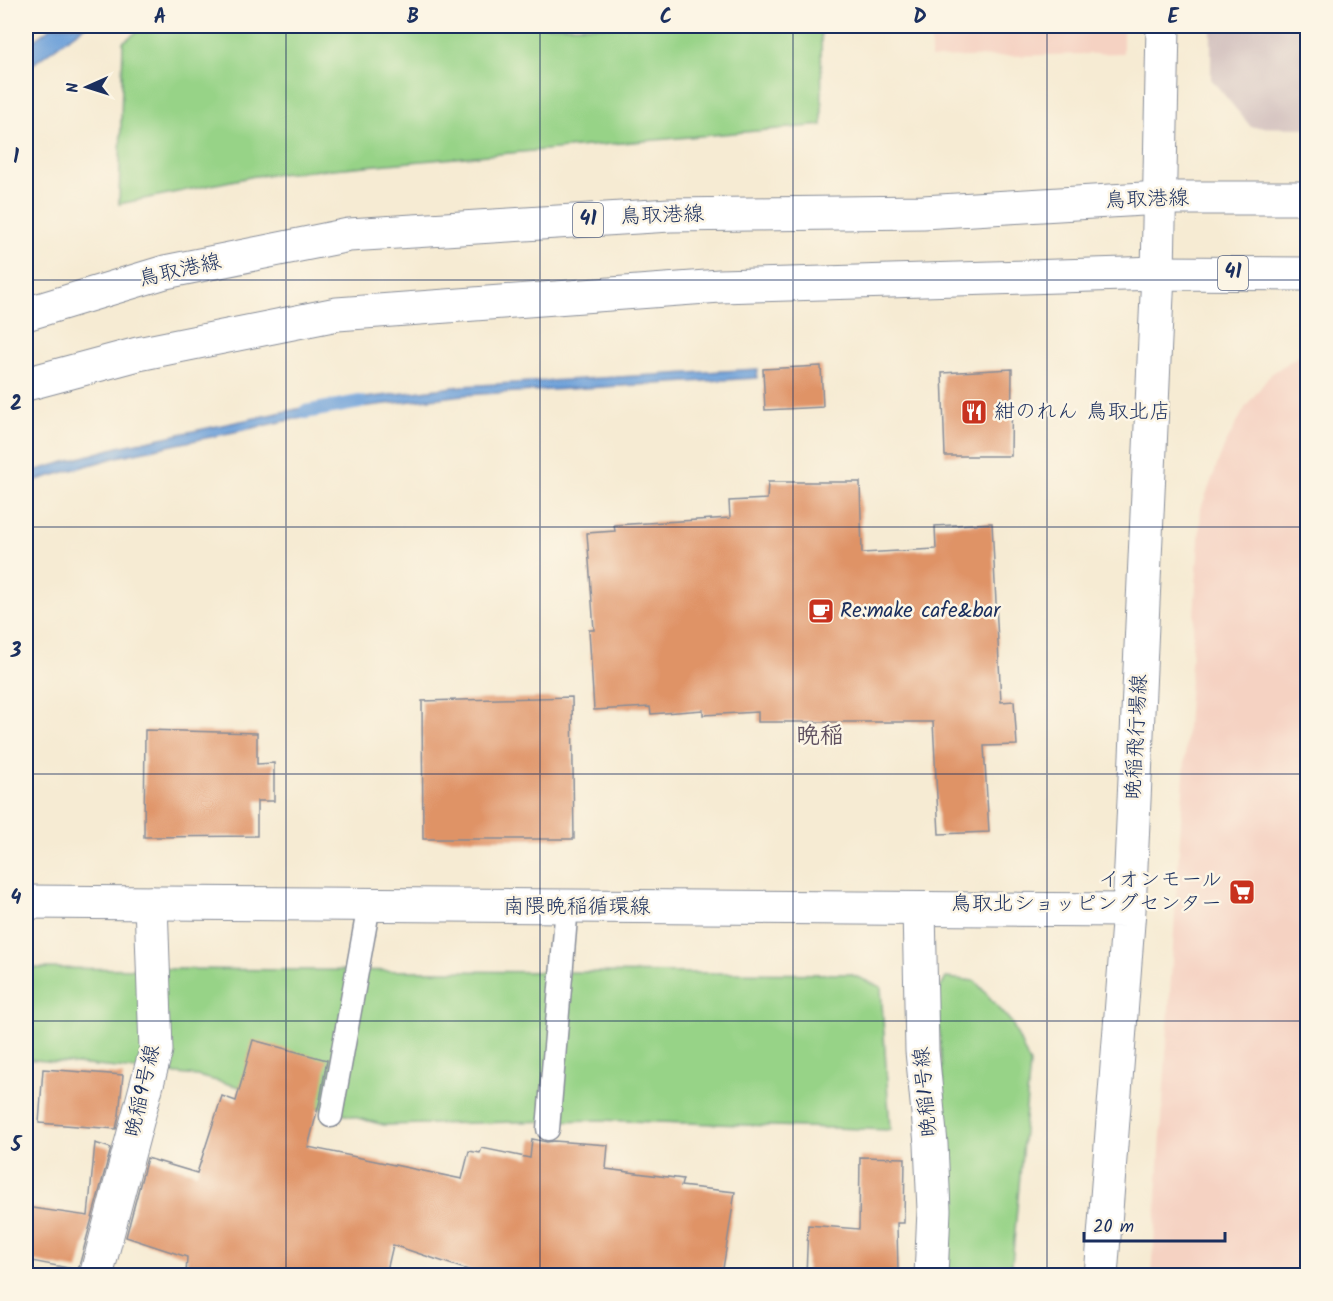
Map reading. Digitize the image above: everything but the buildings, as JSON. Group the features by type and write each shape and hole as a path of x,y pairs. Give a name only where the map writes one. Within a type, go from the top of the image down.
{"street":[{"name":"晩稲飛行場線","path":"1101,1275 1129,910 1158,273 1162,26"},
{"name":"鳥取港線","path":"26,314 165,272 349,235 670,215 923,212 1160,198 1308,198"},
{"name":"41","path":"26,384 138,354 337,314 720,286 1158,273 1308,274"},
{"name":"南隈晩稲循環線","path":"26,902 1129,910"},
{"name":"晩稲9号線","path":"96,1275 156,1050 151,903"},
{"name":"晩稲1号線","path":"919,909 922,1051 931,1144 934,1210 932,1275"}],"lane":[{"path":"331,1116 369,905"},
{"path":"548,1129 567,906"}],"shaded area":[{"path":"931,26 1123,26 1123,53 931,58"},
{"path":"1211,26 1307,26 1307,128 1251,127 1211,79"},
{"name":"イオンモール 鳥取北ショッピングセンター","path":"1307,350 1307,1275 1152,1275 1201,508 1224,447 1245,408 1271,374"}],"green space":[{"path":"145,26 821,26 822,125 255,176 119,204 123,42"},
{"path":"26,968 850,974 881,987 890,1130 598,1120 384,1125 198,1076 26,1059"},
{"path":"946,978 975,981 1012,1023 1030,1064 1011,1275 947,1275 950,1246 946,1130 937,994"}],"water":[{"path":"53,26 85,26 26,69 26,46"},
{"path":"758,369 757,378 464,395 343,409 341,401 462,386"},
{"path":"321,404 323,413 121,456 26,483 26,473 118,447"}],"waterway":[{"path":"305,412 360,402"}],"place":[{"name":"紺のれん 鳥取北店","path":"974,412"},
{"name":"Re:make cafe&bar","path":"821,611"},
{"name":"イオンモール 鳥取北ショッピングセンター","path":"1242,892"}],"district":[{"name":"晩稲","path":"820,736"}]}
